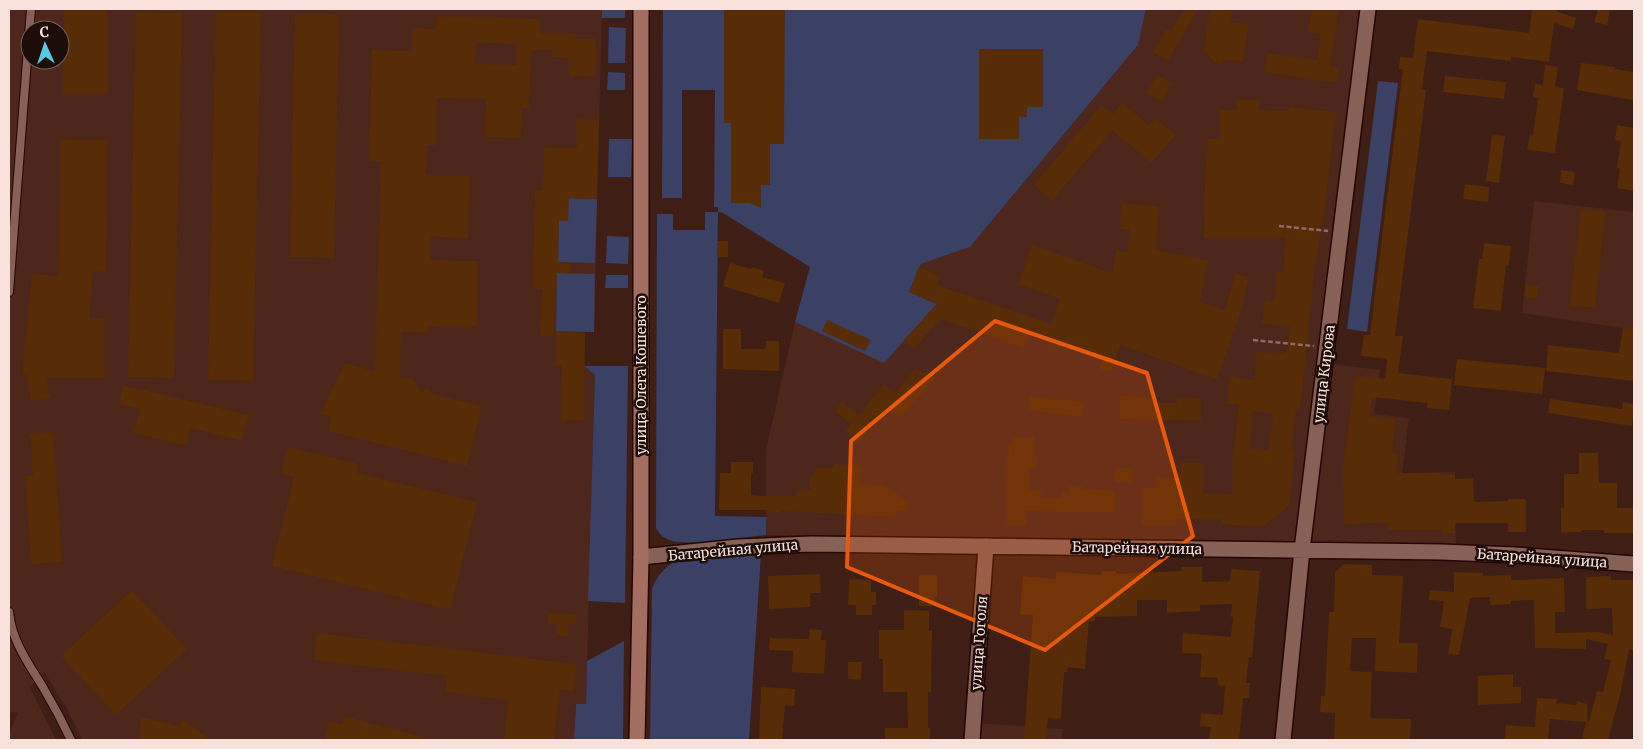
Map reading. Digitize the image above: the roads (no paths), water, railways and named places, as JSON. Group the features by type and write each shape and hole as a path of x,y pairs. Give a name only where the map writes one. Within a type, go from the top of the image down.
{"street":[{"name":"улица Олега Кошевого","path":"637,740 641,557 641,9"},
{"name":"улица Кирова","path":"1283,740 1302,550 1368,9"},
{"name":"Батарейная улица","path":"641,557 788,544 1476,553 1634,564"},
{"name":"улица Гоголя","path":"972,740 986,546"}],"lane":[{"path":"9,292 31,9"},
{"path":"9,612 12,630 19,649 53,704 71,740"}]}
